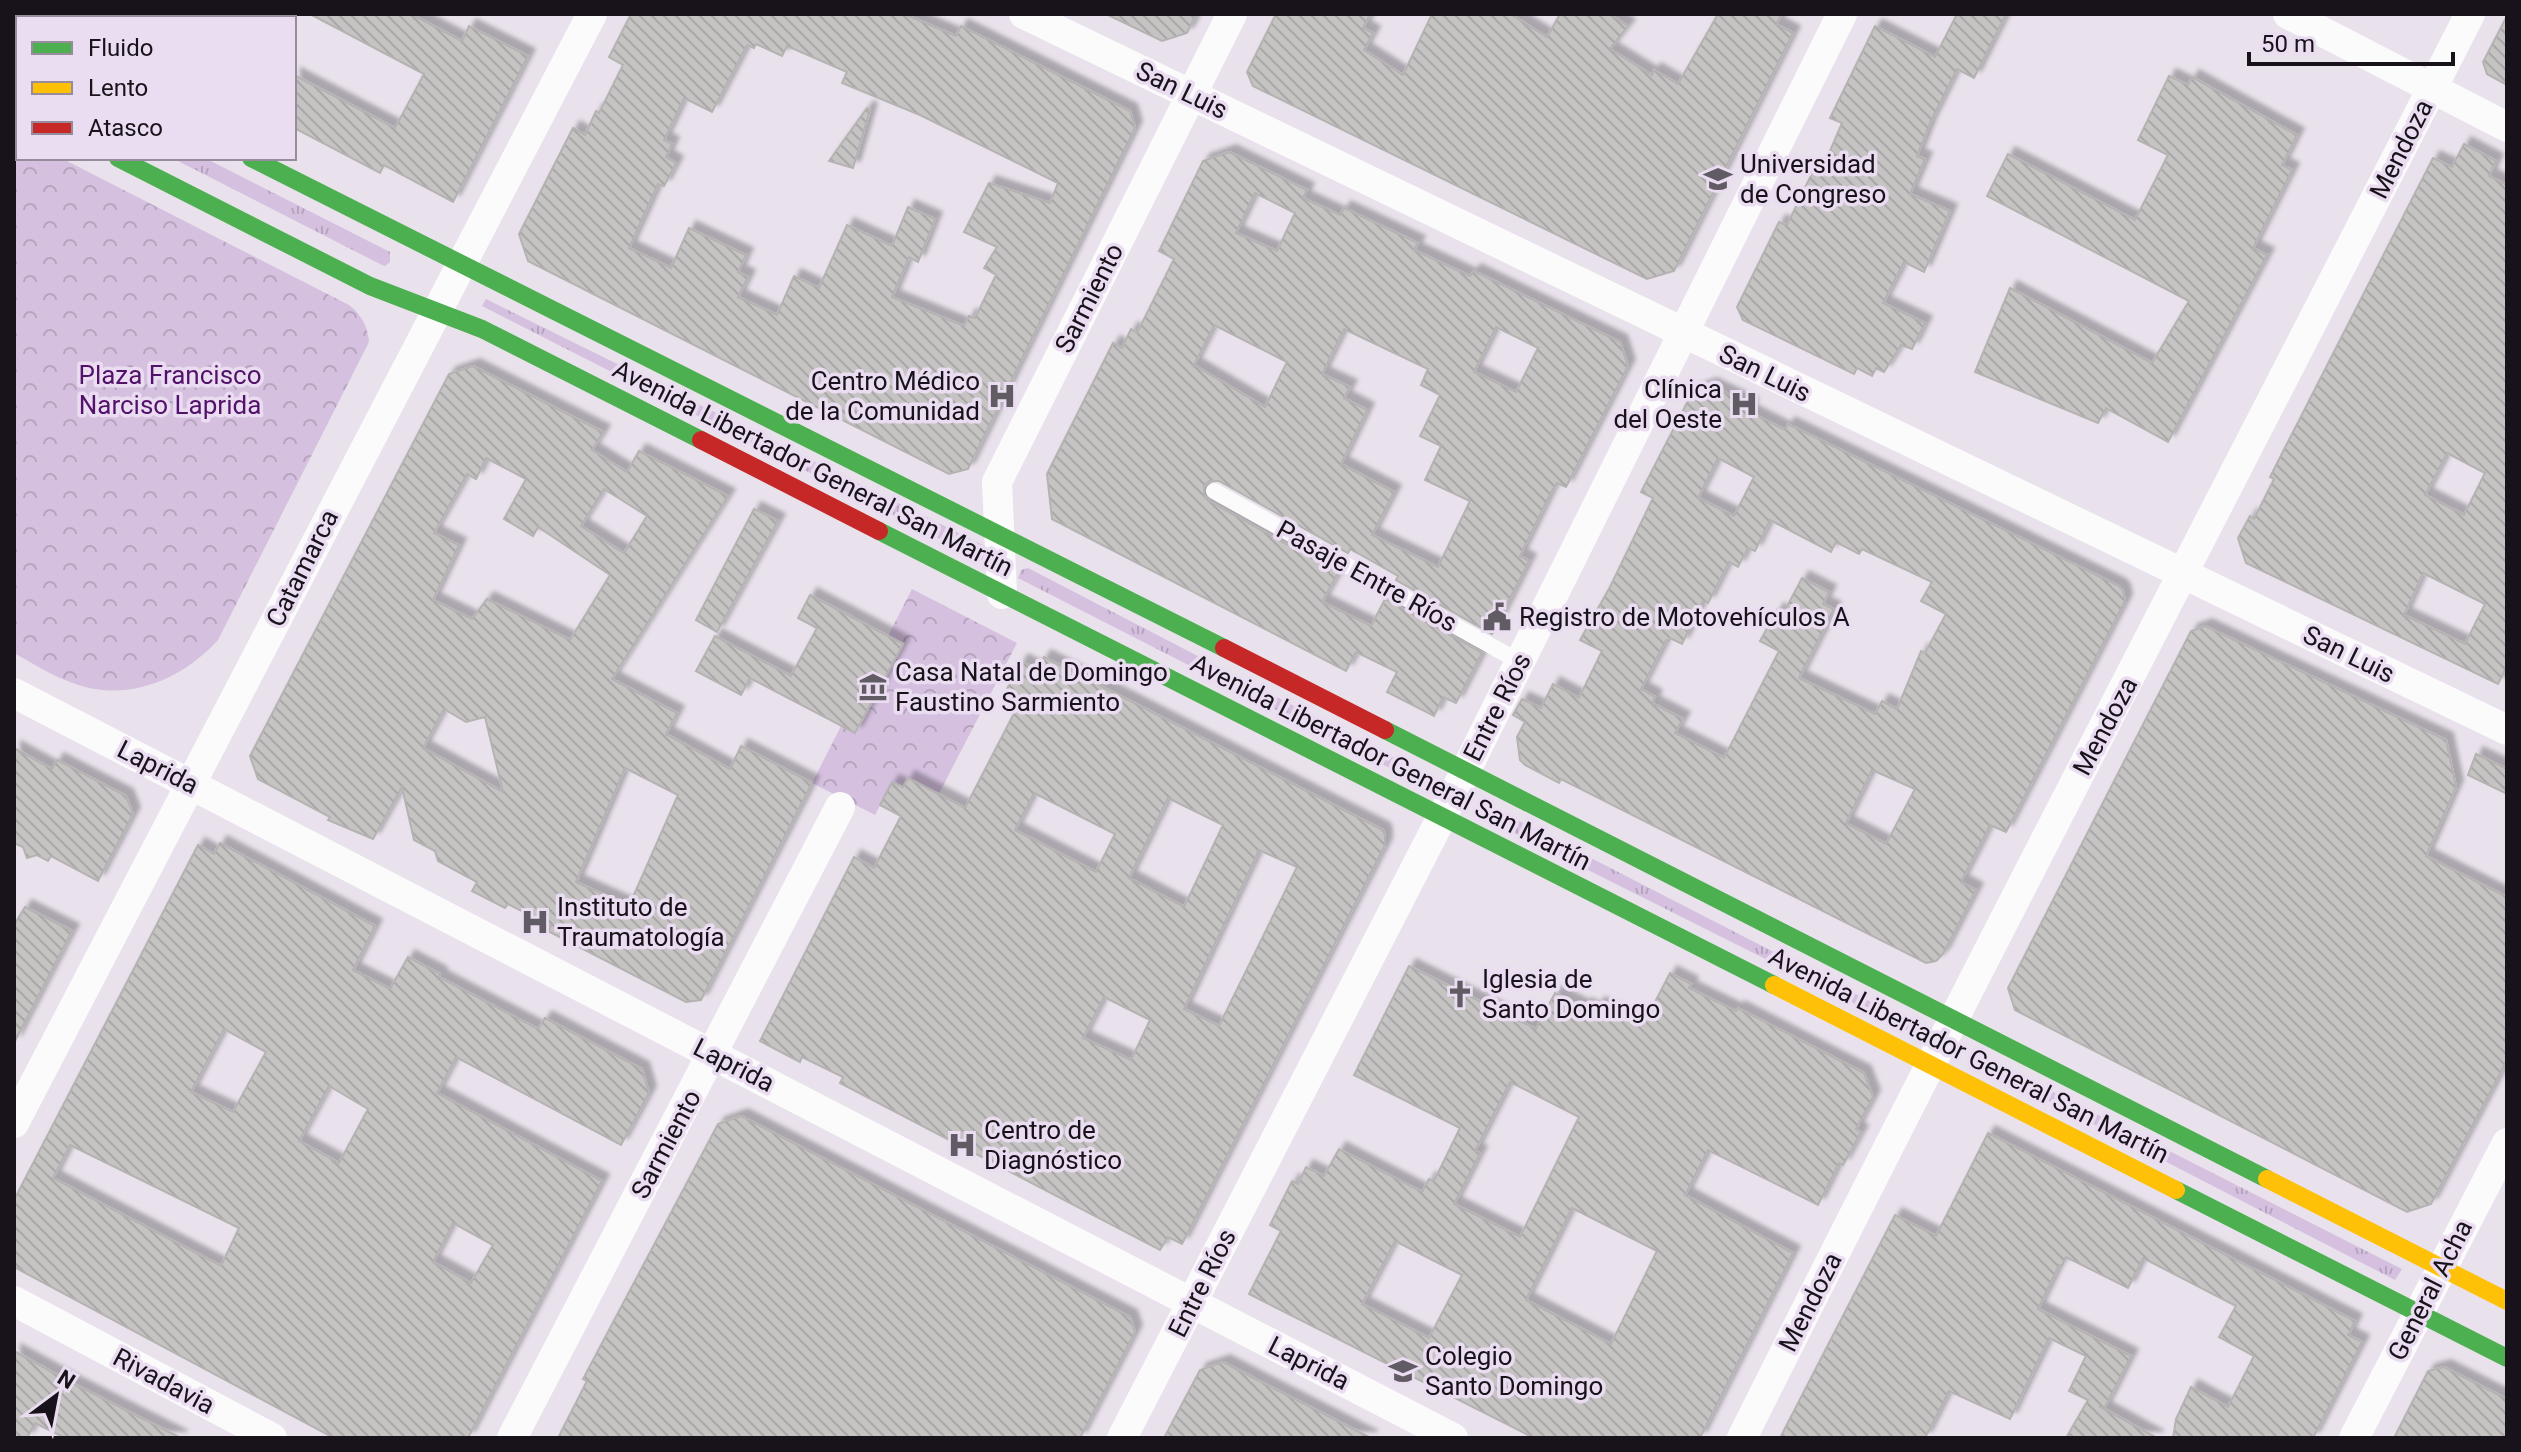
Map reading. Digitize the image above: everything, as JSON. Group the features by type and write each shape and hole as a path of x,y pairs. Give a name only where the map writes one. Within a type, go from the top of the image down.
{"main road":[{"name":"Avenida Libertador General San Martín","path":"122,160 370,286 482,329 2507,1358"},
{"name":"Avenida Libertador General San Martín","path":"255,160 2507,1301"}],"street":[{"name":"Catamarca","path":"14,1123 592,14"},
{"name":"San Luis","path":"1024,14 2507,730"},
{"name":"Sarmiento","path":"1002,594 997,482 1232,14"},
{"name":"Entre Ríos","path":"1122,1438 1465,772 1842,14"},
{"path":"2288,14 2507,127"},
{"name":"Mendoza","path":"1742,1438 1952,1019 2470,14"},
{"name":"Laprida","path":"14,693 1453,1438"},
{"name":"Sarmiento","path":"512,1438 840,807"},
{"name":"General Acha","path":"2354,1438 2507,1143"},
{"name":"Rivadavia","path":"14,1301 272,1438"}],"lane":[{"name":"Pasaje Entre Ríos","path":"1214,491 1520,662"}],"green space":[{"name":"Plaza Francisco Narciso Laprida","path":"14,134 16,160 65,160 349,305 365,326 369,342 218,640 203,654 187,667 150,685 111,690 70,682 14,653"},
{"path":"176,160 209,160 390,252 390,262 382,265"},
{"path":"486,299 987,547 987,557 983,561 482,306"},
{"path":"1028,568 1431,777 1427,787 1018,578 1021,570"},
{"path":"912,589 1017,643 934,803 892,782 875,815 812,783 841,726 856,733 903,645 888,636"},
{"path":"1486,804 1912,1023 1907,1030 1480,816"},
{"path":"1982,1056 2402,1269 2395,1280 1977,1064"}],"building":[{"path":"310,14 411,14 462,41 469,26 528,56 453,202 384,165 380,173 296,129 296,76 395,128 424,74"},
{"path":"631,14 904,14 956,36 961,26 1130,111 1135,128 968,469 949,474 528,261 519,234 573,128 585,135 596,111 599,113 623,65 609,57","holes":["756,44 782,56 787,46 847,72 842,83 920,115 1058,183 1050,203 989,183 964,232 997,247 984,268 996,275 975,318 969,316 964,326 892,297 909,257 918,262 935,219 908,207 892,246 847,225 819,288 794,276 777,315 738,297 748,277 738,272 746,255 689,228 671,268 629,248 658,184 664,186 676,163 666,157 672,144 664,140 684,98 712,112 747,45 754,48"]},
{"path":"1106,14 1196,14 1187,33 1162,41"},
{"path":"1276,14 1370,14 1363,28 1373,33 1364,50 1403,75 1432,14 1510,14 1547,37 1560,14 1609,14 1628,26 1610,49 1652,75 1654,70 1678,84 1718,14 1782,14 1776,24 1793,33 1674,271 1647,279 1253,86 1247,72"},
{"path":"1957,14 2006,14 1974,78 1957,69 1917,156 1925,159 1910,194 1950,211 1924,272 1904,262 1883,303 1925,323 1912,349 1901,345 1884,372 1876,368 1872,376 1857,368 1854,374 1743,320 1737,307 1779,222 1787,225 1814,169 1821,172 1842,123 1830,118 1875,26 1935,57"},
{"path":"2507,16 2507,85 2487,74 2483,62"},
{"path":"2169,76 2188,85 2192,77 2297,135 2282,165 2292,170 2253,248 2267,255 2168,442 2106,408 2098,423 1975,372 2010,288 2152,363 2189,301 1987,196 2008,154 2135,220 2168,155 2138,140"},
{"path":"867,108 870,110 853,168 829,161"},
{"path":"2464,144 2496,161 2489,176 2507,185 2507,666 2498,684 2246,563 2238,538 2250,516 2254,519 2274,479 2270,477 2433,158 2452,167","holes":["2447,453 2485,473 2464,515 2425,495","2423,573 2485,604 2465,644 2404,615"]},
{"path":"1229,152 1307,190 1303,198 1340,215 1344,208 1418,243 1414,250 1470,276 1474,271 1620,342 1628,366 1566,487 1557,483 1550,494 1520,556 1529,561 1492,634 1396,580 1398,576 1361,555 1350,549 1348,553 1219,481 1209,481 1204,486 1204,496 1209,501 1338,573 1322,602 1371,626 1385,599 1482,653 1456,703 1443,697 1434,716 1387,692 1397,672 1356,652 1346,671 1052,519 1047,474 1113,343 1122,348 1131,329 1137,333 1174,259 1159,251 1203,161","holes":["1255,193 1295,213 1277,251 1236,233","1214,325 1287,362 1265,407 1194,365","1496,327 1538,348 1516,392 1474,372","1344,329 1428,369 1421,385 1440,395 1420,436 1441,446 1425,480 1470,501 1438,567 1372,535 1394,492 1341,464 1367,410 1344,398 1350,387 1322,374"]},
{"path":"473,366 603,432 592,450 627,472 639,451 728,496 612,679 677,713 666,734 730,769 741,746 812,783 701,1000 686,1002 548,931 551,926 508,904 505,908 472,891 477,882 438,861 435,851 414,840 402,787 373,839 328,820 330,817 258,779 250,756 449,374","holes":["486,458 526,479 504,519 533,536 538,527 610,575 570,640 487,599 472,619 433,600 459,545 434,533 467,474 476,479","604,489 647,516 624,553 581,526","444,709 466,722 485,717 503,792 423,748","625,768 678,795 629,906 576,882"]},
{"path":"1710,385 1751,405 1748,411 1785,430 1788,424 2119,586 2123,591 2125,601 2006,832 1990,825 1961,882 1976,890 1943,954 1936,961 1926,963 1561,779 1559,783 1520,760 1517,737 1525,722 1513,715 1522,699 1541,708 1553,684 1579,698 1602,651 1580,640 1610,587 1653,498 1641,492 1693,391","holes":["1718,458 1754,477 1734,516 1698,498","1770,520 1831,552 1836,542 1859,554 1862,549 1932,582 1921,601 1946,614 1925,653 1921,651 1897,709 1882,701 1875,714 1799,678 1834,609 1823,604 1829,592 1802,578 1783,614 1777,610 1760,641 1779,651 1724,758 1675,733 1683,719 1652,703 1655,697 1641,689 1666,640 1670,638 1682,644 1703,601 1708,603 1729,562 1738,567 1748,548 1755,551","1872,770 1915,789 1886,844 1846,823"]},
{"path":"754,509 778,521 717,632 696,620"},
{"path":"810,595 903,644 855,733 750,678 741,695 696,671 715,636 791,676 817,628 798,618"},
{"path":"2205,626 2446,740 2456,787 2426,856 2507,897 2507,1060 2431,1204 2407,1212 2015,1010 2008,988 2191,631"},
{"path":"1044,657 1383,830 1385,836 1385,845 1182,1244 1168,1237 1160,1250 840,1083 843,1077 802,1057 800,1062 760,1041 854,857 874,868 901,816 880,805 892,782 903,787 908,778 965,808 1021,700 1005,693 1021,661 1037,669","holes":["1034,793 1115,834 1096,872 1015,830","1168,798 1223,825 1184,907 1129,878","1259,850 1297,867 1219,1026 1184,1009","1104,997 1150,1020 1131,1060 1083,1038"]},
{"path":"14,748 52,769 57,760 126,796 133,814 98,881 51,856 48,861 37,855 27,858 23,847 14,843"},
{"path":"2476,754 2507,769 2507,794 2468,775"},
{"path":"220,843 375,926 353,970 390,989 408,957 440,974 439,977 538,1029 545,1018 642,1069 649,1093 621,1145 456,1057 437,1093 602,1181 468,1438 334,1438 14,1267 14,1200 198,845 214,854","holes":["224,1029 266,1052 233,1112 191,1092","329,1086 368,1109 339,1163 299,1141","70,1145 239,1228 221,1266 53,1178","453,1223 493,1245 471,1283 433,1262"]},
{"path":"25,907 72,931 14,1043 14,925"},
{"path":"1409,966 1536,1029 1555,993 1584,1008 1585,1005 1594,1010 1598,1004 1643,1025 1670,973 1691,984 1689,988 1736,1011 1738,1008 1864,1073 1873,1097 1856,1129 1861,1132 1843,1165 1839,1163 1818,1205 1708,1150 1685,1195 1793,1253 1700,1438 1534,1438 1249,1294 1281,1231 1270,1225 1292,1181 1298,1184 1306,1167 1324,1176 1339,1149 1422,1192 1429,1179 1434,1181 1460,1128 1354,1075","holes":["1510,1082 1579,1117 1520,1237 1454,1204 1480,1153 1475,1151","1572,1208 1657,1251 1611,1344 1526,1300","1395,1241 1462,1275 1429,1338 1362,1304"]},
{"path":"741,1116 1130,1317 1135,1332 1080,1438 558,1438 587,1381 583,1379 718,1124"},
{"path":"1988,1133 2355,1321 2348,1335 2362,1342 2313,1438 2173,1438 2176,1419 2191,1387 2228,1407 2254,1356 2219,1337 2236,1306 2143,1258 2128,1288 2066,1257 2038,1309 2131,1356 2104,1409 2157,1438 2066,1438 2088,1400 2069,1391 2086,1356 2049,1338 2010,1419 1949,1391 1925,1438 1780,1438 1895,1215 1936,1236"},
{"path":"14,1351 181,1438 65,1438 35,1423 27,1438 14,1438"},
{"path":"1223,1362 1371,1438 1164,1438 1200,1370"},
{"path":"2444,1367 2507,1399 2507,1438 2394,1438 2428,1371"}],"traffic: fast":[{"path":"122,160 370,286 482,329 701,440"},
{"path":"255,160 1224,648"},
{"path":"879,531 1774,985"},
{"path":"1385,730 2267,1179"},
{"path":"2176,1190 2507,1358"}],"traffic: slow":[{"path":"1774,985 2176,1190"},
{"path":"2267,1179 2507,1301"}],"traffic: jam":[{"path":"701,440 879,531"},
{"path":"1224,648 1385,730"}],"place":[{"name":"Universidad de Congreso","path":"1718,179"},
{"name":"Centro Médico de la Comunidad","path":"1002,396"},
{"name":"Clínica del Oeste","path":"1744,404"},
{"name":"Registro de Motovehículos A","path":"1497,617"},
{"name":"Casa Natal de Domingo Faustino Sarmiento","path":"873,687"},
{"name":"Instituto de Traumatología","path":"535,922"},
{"name":"Iglesia de Santo Domingo","path":"1460,994"},
{"name":"Centro de Diagnóstico","path":"962,1145"},
{"name":"Colegio Santo Domingo","path":"1403,1371"}]}
